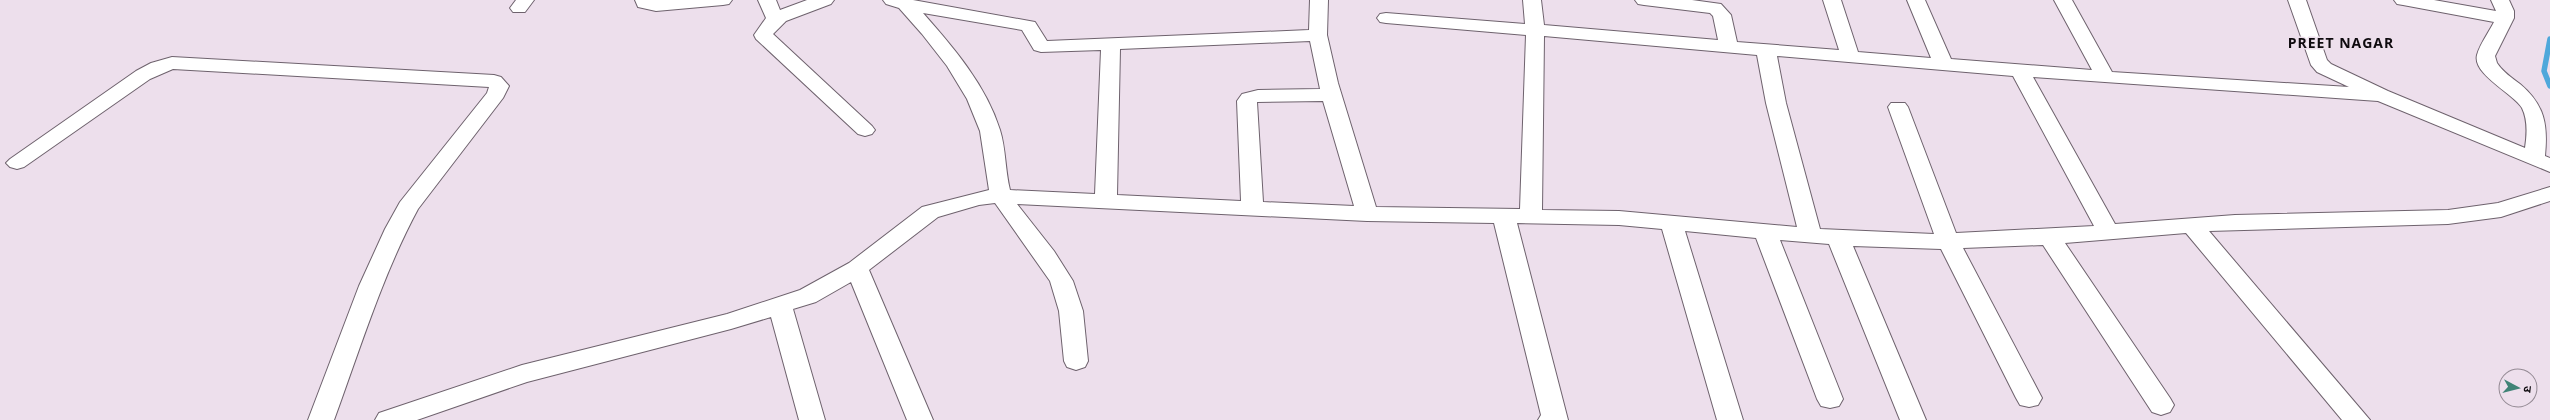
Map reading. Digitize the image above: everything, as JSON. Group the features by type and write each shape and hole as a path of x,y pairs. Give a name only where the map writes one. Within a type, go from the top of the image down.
{"street":[{"path":"644,0 644,3 649,6 723,0"},
{"path":"767,0 775,19"},
{"path":"1319,0 1318,35 1332,95 1367,214"},
{"path":"1531,215 1535,30 1532,0"},
{"path":"1644,0 1678,1 1711,6 1719,10 1729,46"},
{"path":"1832,0 1851,58"},
{"path":"1916,0 1943,63"},
{"path":"2063,0 2105,76"},
{"path":"2298,0 2318,61 2336,74 2381,95 2542,162 2538,129 2532,108 2494,72 2486,61 2486,56 2503,9 2403,0"},
{"path":"818,2 775,19 764,28 764,35 865,130"},
{"path":"898,2 1028,26 1041,46 1111,45 1318,35"},
{"path":"898,2 916,15 973,90 990,130 1001,196 1059,276 1067,296 1076,361"},
{"path":"1386,18 1729,46 1851,58 1943,63 2381,95"},
{"path":"1106,201 1111,45"},
{"path":"1766,50 1776,103 1810,235"},
{"path":"17,163 143,76 158,67 172,63 494,81 499,86 496,94 408,207 396,229 371,286 321,420"},
{"path":"2019,69 2108,232"},
{"path":"1252,208 1246,101 1249,98 1258,96 1332,95"},
{"path":"1898,107 1948,241 2029,398"},
{"path":"388,420 418,414 522,374 731,321 808,296 857,268 905,229 930,212 978,198 1001,196 1367,214 1504,217 1531,215 1671,222 1838,238 1924,242 2049,238 2191,225 2290,220 2448,217 2501,210 2550,194"},
{"path":"1504,217 1555,420 1551,420"},
{"path":"1671,222 1730,420"},
{"path":"2191,225 2357,420"},
{"path":"1765,231 1830,399"},
{"path":"1838,238 1913,420"},
{"path":"2049,238 2161,405"},
{"path":"857,268 920,420"},
{"path":"780,306 812,420"}],"waterway":[{"path":"2550,39 2544,71 2550,86"}],"district":[{"name":"PREET NAGAR","path":"2341,43"}]}
